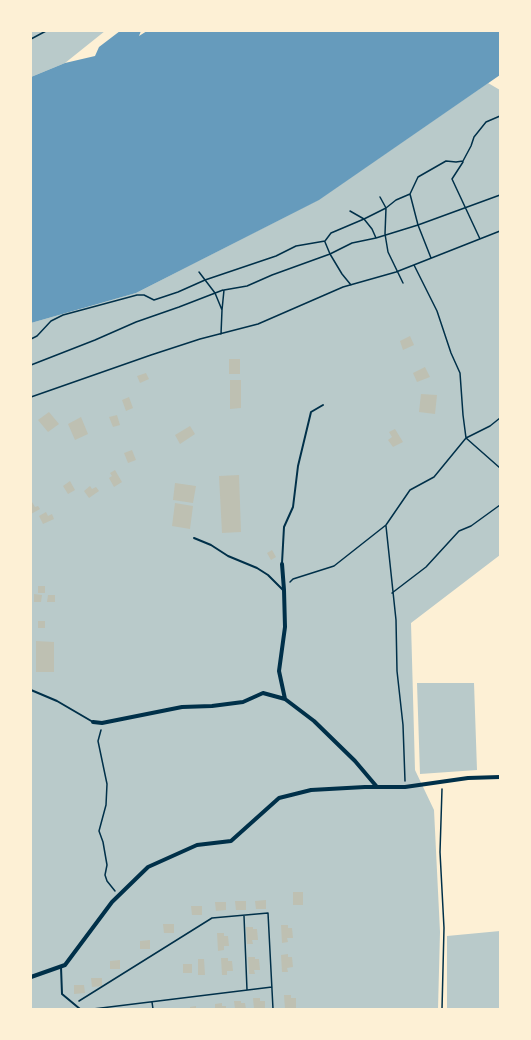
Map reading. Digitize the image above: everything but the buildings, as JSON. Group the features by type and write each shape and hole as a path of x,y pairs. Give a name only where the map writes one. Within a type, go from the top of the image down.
{"street":[{"path":"282,564 285,627 279,671 285,699"},
{"path":"93,722 102,723 182,707 212,706 243,702 263,693 285,699 314,721 355,761 377,787"},
{"path":"31,977 65,965 112,902 148,867 197,845 231,841 279,798 311,790 405,787 442,783 468,778 500,777"}],"lane":[{"path":"282,564 284,527 293,507 298,466 311,412 323,405"},
{"path":"194,538 211,545 228,556 257,568 268,575 284,590"},
{"path":"31,690 57,701 93,722"},
{"path":"61,966 62,994 80,1009"}],"path":[{"path":"31,39 46,31"},
{"path":"480,238 452,180 471,146 474,137 486,122 500,116"},
{"path":"431,258 418,225 410,194 418,177 446,161 463,161"},
{"path":"31,339 37,336 51,321 63,315 137,295 144,295 154,300 178,292 204,280 276,256 296,246 325,241 331,233 364,219 386,208 396,200 410,194"},
{"path":"31,365 96,340 136,322 179,308 215,293 247,286 272,275 330,254 352,243 376,238 418,225 500,195"},
{"path":"380,197 386,208 385,234 388,252 396,272 403,283"},
{"path":"350,211 364,219 372,229 376,238"},
{"path":"31,397 151,355 258,324 350,285 396,272 480,238 500,232"},
{"path":"325,241 330,254 350,285"},
{"path":"414,265 437,311 451,353 460,373 466,438 500,468"},
{"path":"199,272 215,293 222,310"},
{"path":"221,334 224,290"},
{"path":"284,590 293,579 334,566 386,525 410,490 434,477 466,438 490,426 500,418"},
{"path":"392,592 426,567 459,531 471,526 500,504"},
{"path":"386,525 396,620 397,671 403,725 405,787"},
{"path":"102,723 98,741 107,784 106,805 99,832 103,842 107,865 105,875 107,881 119,896"},
{"path":"442,783 440,852 444,928 442,1009"},
{"path":"74,1004 212,918 268,913 273,1009"},
{"path":"244,916 247,990"},
{"path":"93,1009 272,987"},
{"path":"152,1002 153,1009"}],"shaded area":[{"path":"31,31 105,31 65,63 31,77"},
{"path":"488,83 500,90 500,555 411,623 415,770 434,810 440,932 438,1009 31,1009 31,323 136,293 318,200"},
{"path":"417,683 474,683 477,770 420,774"},
{"path":"500,931 500,1009 447,1009 447,936"}],"water":[{"path":"120,31 141,31 139,36 147,31 500,31 500,75 319,200 136,293 31,323 31,77 65,63 95,56 99,47"}]}
